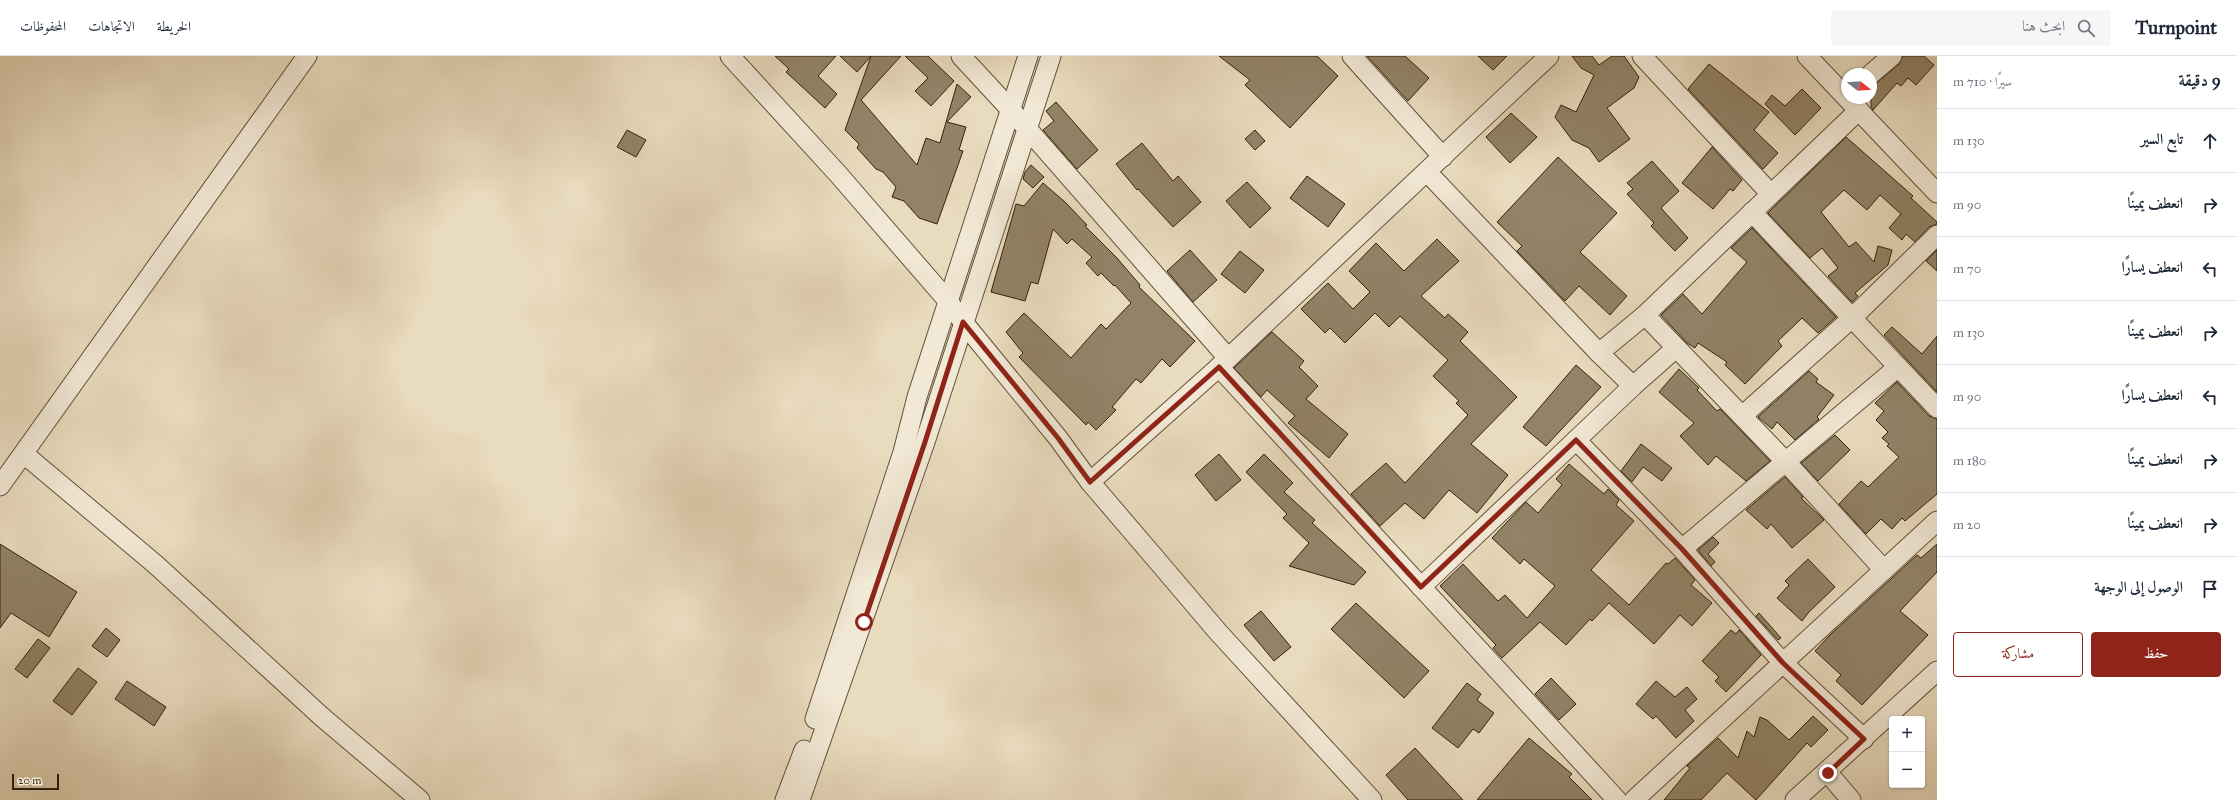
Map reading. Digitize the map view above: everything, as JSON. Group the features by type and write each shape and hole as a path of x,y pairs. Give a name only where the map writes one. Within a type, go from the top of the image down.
{"street":[{"path":"0,486 307,56"},
{"path":"730,56 838,174 948,301 963,322 1058,438 1090,482 1218,632 1372,800"},
{"path":"961,56 1027,128 1223,362 1421,587 1617,800"},
{"path":"785,800 850,617 904,452 917,398 1028,56"},
{"path":"800,800 925,442 1051,56"},
{"path":"1352,56 1443,157"},
{"path":"1090,482 1223,362 1549,56"},
{"path":"1642,56 1770,193"},
{"path":"1807,56 1841,91"},
{"path":"1877,69 1892,56"},
{"path":"1853,104 1937,193"},
{"path":"1599,353 1645,314 1770,193 1859,110"},
{"path":"1427,172 1599,353 1633,386"},
{"path":"1752,212 1937,408"},
{"path":"1742,416 1852,318 1937,234"},
{"path":"1645,314 1786,462 1884,570"},
{"path":"1421,587 1633,386 1676,348"},
{"path":"1682,549 1898,367"},
{"path":"1576,440 1682,549 1783,663 1864,739"},
{"path":"24,454 155,564 322,717 420,800"},
{"path":"1634,800 1937,521"},
{"path":"1795,800 1828,773 1937,671"},
{"path":"1828,773 1851,800"}],"building":[{"path":"775,56 836,56 818,76 837,94 825,108 786,72 789,69"},
{"path":"840,56 871,56 857,72"},
{"path":"871,56 901,56 861,100 917,165 926,138 940,143 957,84 971,97 947,122 966,127 959,150 963,151 937,224 919,218 904,201 892,197 896,187 883,172 876,169 857,148 859,144 845,130"},
{"path":"905,56 928,56 954,81 931,106 915,91 928,78"},
{"path":"1219,56 1317,56 1338,76 1290,128 1245,85 1250,80"},
{"path":"1367,56 1405,56 1429,78 1408,101"},
{"path":"1478,56 1507,56 1493,70"},
{"path":"1572,56 1592,56 1599,65 1612,56 1624,56 1639,77 1634,88 1607,108 1630,139 1599,162 1589,148 1572,140 1555,117 1561,105 1576,112 1594,75 1581,68"},
{"path":"1903,56 1924,56 1934,65 1916,85 1908,78 1901,86 1897,83 1873,110 1871,104 1877,104 1877,82 1899,64"},
{"path":"1709,64 1769,112 1754,130 1778,153 1763,169 1688,89"},
{"path":"1802,89 1821,108 1795,135 1765,104 1772,95 1785,106"},
{"path":"1056,102 1098,150 1077,169 1043,130 1054,121 1046,111"},
{"path":"1511,113 1537,137 1510,163 1486,137"},
{"path":"627,130 646,140 636,157 617,147"},
{"path":"1255,130 1265,141 1255,150 1245,139"},
{"path":"1846,137 1913,196 1911,198 1937,222 1937,224 1929,227 1915,242 1906,234 1902,240 1889,228 1901,214 1880,195 1867,210 1844,190 1821,212 1849,247 1856,242 1874,262 1878,246 1892,250 1888,265 1855,293 1858,296 1852,302 1828,276 1838,268 1822,248 1810,258 1768,213"},
{"path":"1142,143 1173,181 1178,176 1201,202 1173,227 1138,189 1137,190 1116,164"},
{"path":"1712,147 1742,180 1733,191 1730,189 1713,209 1682,183"},
{"path":"1558,157 1617,213 1580,252 1627,296 1610,315 1579,286 1565,301 1517,251 1522,246 1497,222"},
{"path":"1652,161 1679,191 1661,208 1688,238 1675,251 1651,226 1654,223 1627,194 1633,189 1627,183"},
{"path":"1031,165 1044,177 1033,188 1023,179 1025,172"},
{"path":"1307,176 1345,204 1328,227 1290,198"},
{"path":"1247,182 1271,208 1250,228 1226,201"},
{"path":"1043,183 1065,202 1087,225 1085,226 1117,258 1140,285 1139,287 1195,341 1170,367 1162,359 1141,383 1136,379 1112,407 1116,410 1096,430 1088,422 1086,425 1019,357 1023,353 1006,332 1024,313 1071,358 1101,324 1106,329 1131,303 1115,285 1114,286 1101,273 1098,276 1086,263 1092,257 1072,239 1067,244 1053,229 1038,284 1031,282 1025,301 991,292 1016,204 1024,206"},
{"path":"1752,228 1836,317 1818,333 1802,318 1778,341 1782,346 1745,384 1725,365 1727,362 1698,343 1695,348 1687,343 1661,315 1683,294 1702,314 1747,262 1731,248"},
{"path":"1437,239 1459,261 1421,296 1445,318 1448,314 1468,332 1460,341 1517,397 1471,444 1508,475 1477,513 1449,490 1424,519 1405,503 1380,526 1351,494 1386,463 1405,483 1468,415 1456,403 1459,401 1433,376 1448,360 1400,316 1389,327 1375,313 1345,343 1330,328 1325,333 1301,309 1328,283 1353,309 1370,292 1349,271 1376,243 1404,271"},
{"path":"1190,250 1217,280 1193,302 1167,271"},
{"path":"1937,250 1937,271 1926,261"},
{"path":"1240,251 1264,270 1245,293 1221,274"},
{"path":"1892,327 1922,354 1937,336 1937,392 1884,335"},
{"path":"1272,332 1304,361 1299,367 1318,386 1306,399 1348,434 1329,458 1288,423 1295,416 1267,390 1261,397 1234,368"},
{"path":"1576,365 1601,387 1546,446 1523,427"},
{"path":"1679,369 1699,388 1697,390 1717,411 1720,409 1770,461 1746,481 1716,456 1708,465 1680,436 1694,423 1659,392"},
{"path":"1809,371 1818,379 1816,382 1834,395 1817,417 1819,419 1795,440 1777,422 1772,429 1758,417"},
{"path":"1897,382 1929,416 1937,419 1937,494 1905,521 1902,518 1892,529 1881,519 1866,534 1839,504 1861,481 1868,487 1899,457 1887,446 1889,444 1882,438 1888,432 1876,420 1884,411 1875,403"},
{"path":"1835,435 1850,450 1818,481 1801,463"},
{"path":"1641,444 1672,468 1662,481 1643,467 1632,482 1621,471"},
{"path":"1219,454 1241,480 1216,501 1195,475"},
{"path":"1264,454 1293,483 1284,492 1315,520 1312,523 1366,572 1354,585 1289,566 1309,543 1283,518 1287,514 1246,472"},
{"path":"1569,464 1604,494 1608,489 1619,500 1616,505 1634,521 1591,570 1629,605 1666,563 1668,564 1675,558 1695,580 1691,585 1712,603 1692,626 1680,615 1654,644 1609,603 1592,621 1590,619 1566,645 1540,622 1502,658 1493,648 1496,645 1440,586 1463,564 1498,601 1505,595 1527,618 1555,586 1524,559 1520,564 1492,538 1526,502 1538,513 1562,485 1556,479"},
{"path":"1785,477 1803,497 1801,498 1824,520 1792,548 1771,524 1767,529 1746,510"},
{"path":"1713,537 1719,543 1708,554 1715,562 1711,566 1698,550"},
{"path":"0,544 77,592 49,637 11,613 0,628"},
{"path":"1937,544 1937,572 1900,611 1928,635 1862,705 1836,681 1841,675 1815,651 1830,635 1917,555 1921,558"},
{"path":"1808,559 1835,587 1809,612 1802,621 1777,598 1789,585 1785,581"},
{"path":"1356,603 1429,671 1404,698 1331,629"},
{"path":"1261,611 1291,647 1274,661 1244,625"},
{"path":"1759,613 1781,638 1778,640 1756,616"},
{"path":"106,628 120,640 107,657 92,646"},
{"path":"1731,630 1736,634 1739,630 1761,655 1726,692 1715,681 1719,677 1702,661"},
{"path":"38,639 50,648 27,678 15,669"},
{"path":"78,668 97,682 72,715 53,701"},
{"path":"1551,678 1576,704 1559,720 1535,694"},
{"path":"127,681 166,707 154,726 115,699"},
{"path":"1656,681 1675,697 1687,687 1697,699 1685,710 1694,721 1676,738 1656,716 1653,719 1636,704"},
{"path":"1467,683 1481,694 1477,700 1494,713 1479,733 1473,729 1458,748 1432,728"},
{"path":"1813,716 1828,730 1811,747 1807,743 1756,800 1727,773 1701,800 1664,800 1690,768 1687,766 1718,738 1738,758 1747,731 1754,737 1760,717 1767,720 1789,740"},
{"path":"1529,738 1572,774 1569,777 1592,800 1477,800"},
{"path":"1415,748 1463,800 1408,800 1386,775"}],"route":[{"path":"864,622 925,442 963,322 1058,438 1090,482 1219,367 1421,587 1576,440 1682,549 1783,663 1864,739 1828,773"}]}
